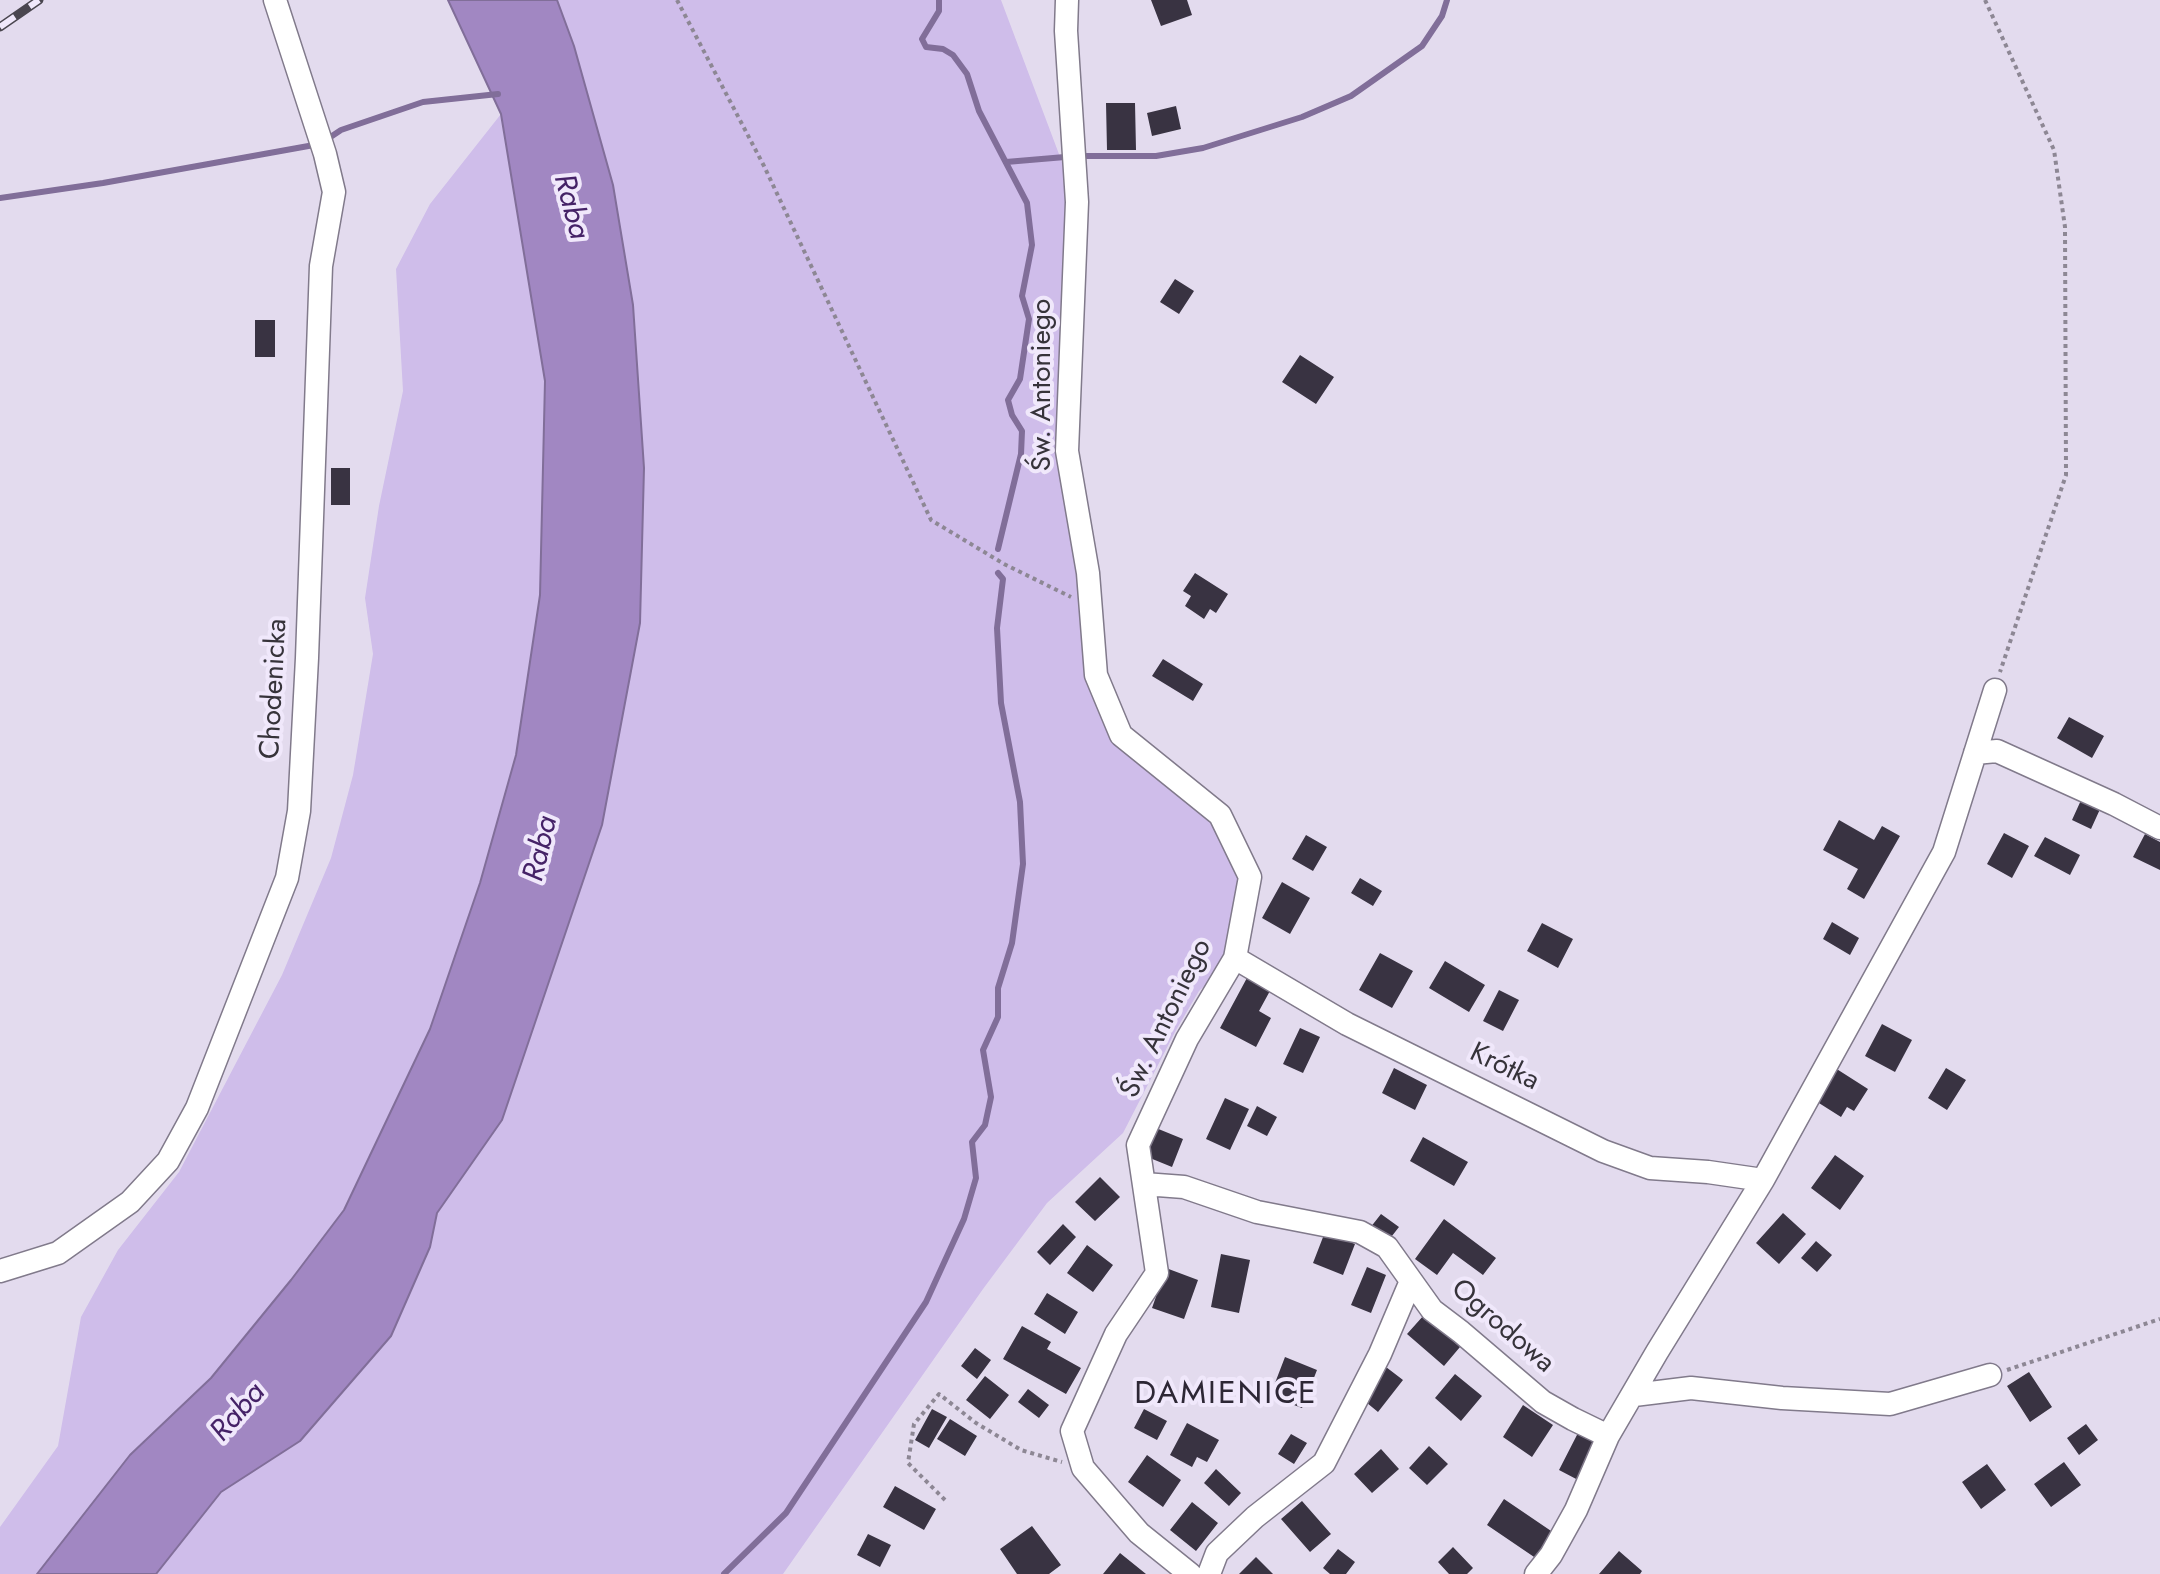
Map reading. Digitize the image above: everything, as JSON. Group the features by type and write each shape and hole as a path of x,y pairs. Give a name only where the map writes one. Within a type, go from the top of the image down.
{"street":[{"name":"Chodenicka","path":"0,1271 58,1253 130,1202 168,1161 197,1108 287,878 299,811 321,266 334,192 325,154 275,0"},
{"name":"Św. Antoniego","path":"1067,0 1066,31 1077,202 1067,451 1088,573 1096,675 1121,735 1220,815 1250,877 1235,958 1187,1039 1138,1145 1157,1273 1116,1334 1072,1431 1083,1468 1139,1533 1190,1574"},
{"path":"1536,1574 1551,1555 1576,1510 1608,1436 1763,1180 1944,852 1995,690"},
{"path":"1975,753 1997,751 2160,828"},
{"name":"Krótka","path":"1235,958 1347,1024 1603,1151 1650,1168 1763,1180"},
{"name":"Ogrodowa","path":"1144,1184 1184,1187 1257,1212 1360,1232 1387,1247 1432,1310 1543,1402 1608,1436"},
{"path":"1209,1574 1217,1553 1255,1517 1324,1463 1380,1354 1411,1281"},
{"path":"1634,1395 1691,1388 1782,1398 1890,1404 1990,1375"}],"path":[{"path":"677,0 764,166 931,520 1004,564 1091,606"},
{"path":"1985,0 2054,150 2065,227 2066,475 1995,690"},
{"path":"1990,1375 2160,1319"},
{"path":"945,1500 908,1463 914,1424 939,1394 976,1423 1021,1450 1083,1468"}],"shaded area":[{"path":"557,0 1001,0 1077,202 1067,451 1096,675 1121,735 1220,815 1250,877 1235,958 1199,991 1123,1133 1047,1203 783,1574 156,1574 221,1492 300,1441 430,1247 437,1213 502,1120 602,825 640,623 633,305 613,185 574,46"},
{"path":"501,114 545,381 540,595 516,755 480,883 430,1029 344,1210 291,1280 211,1378 130,1455 37,1574 0,1574 0,1527 58,1446 81,1317 118,1250 179,1172 282,975 331,858 353,775 373,654 365,598 379,506 403,391 396,269 430,204"}],"water":[{"name":"Raba","path":"448,0 557,0 574,46 613,185 633,305 644,468 640,623 602,825 502,1120 437,1213 430,1247 391,1336 300,1441 221,1492 156,1574 37,1574 130,1455 211,1378 344,1210 430,1029 480,883 516,755 540,595 545,381 501,114"}],"building":[{"path":"1151,0 1187,0 1192,15 1161,26"},
{"path":"1106,103 1135,103 1136,150 1107,150"},
{"path":"1176,106 1181,129 1152,136 1147,113"},
{"path":"1175,279 1194,291 1179,314 1160,302"},
{"path":"255,320 275,320 275,357 255,357"},
{"path":"1300,355 1334,377 1316,404 1282,382"},
{"path":"331,468 350,468 350,505 331,505"},
{"path":"1195,573 1228,594 1216,613 1210,609 1204,619 1185,606 1191,596 1183,591"},
{"path":"1163,659 1203,684 1193,701 1152,676"},
{"path":"2069,717 2104,736 2092,758 2057,738"},
{"path":"2082,798 2101,807 2091,829 2072,820"},
{"path":"1839,820 1874,840 1882,826 1900,836 1864,899 1847,889 1858,869 1823,850"},
{"path":"2004,833 2029,846 2012,878 1987,864"},
{"path":"2145,834 2160,842 2160,870 2133,857"},
{"path":"1306,835 1327,847 1313,871 1292,859"},
{"path":"2045,837 2080,855 2070,875 2034,856"},
{"path":"1360,878 1382,891 1373,906 1351,893"},
{"path":"1282,882 1310,898 1290,934 1262,918"},
{"path":"1832,922 1859,938 1850,955 1823,939"},
{"path":"1542,923 1573,939 1558,968 1527,951"},
{"path":"1380,953 1413,971 1392,1008 1359,990"},
{"path":"1445,961 1485,985 1469,1012 1429,988"},
{"path":"1248,976 1271,989 1259,1011 1271,1018 1256,1047 1220,1028"},
{"path":"1499,990 1519,1000 1503,1031 1483,1021"},
{"path":"1882,1024 1912,1040 1895,1072 1865,1056"},
{"path":"1300,1028 1320,1037 1303,1073 1283,1064"},
{"path":"1832,1066 1868,1089 1854,1111 1847,1107 1841,1117 1811,1098"},
{"path":"1394,1068 1427,1085 1415,1110 1382,1093"},
{"path":"1946,1068 1966,1080 1947,1110 1928,1098"},
{"path":"1225,1098 1249,1109 1230,1150 1206,1139"},
{"path":"1257,1106 1277,1117 1267,1136 1247,1126"},
{"path":"1156,1128 1183,1139 1172,1167 1145,1156"},
{"path":"1423,1137 1468,1162 1454,1186 1410,1161"},
{"path":"1835,1155 1864,1176 1840,1210 1811,1188"},
{"path":"1100,1177 1120,1197 1095,1221 1075,1202"},
{"path":"1783,1213 1806,1234 1779,1264 1756,1243"},
{"path":"1381,1214 1399,1227 1388,1241 1370,1228"},
{"path":"1444,1219 1496,1258 1483,1275 1453,1253 1437,1275 1415,1259"},
{"path":"1063,1224 1076,1237 1050,1265 1037,1252"},
{"path":"1325,1232 1355,1244 1343,1275 1313,1263"},
{"path":"1816,1241 1832,1255 1817,1272 1801,1258"},
{"path":"1087,1245 1113,1265 1093,1292 1067,1273"},
{"path":"1221,1254 1250,1260 1239,1313 1211,1307"},
{"path":"1367,1267 1386,1275 1371,1313 1351,1305"},
{"path":"1166,1268 1198,1280 1184,1319 1152,1308"},
{"path":"1047,1293 1078,1312 1065,1334 1034,1314"},
{"path":"1424,1315 1460,1347 1444,1366 1407,1334"},
{"path":"1022,1326 1051,1342 1047,1349 1081,1368 1066,1394 1003,1359"},
{"path":"975,1348 991,1360 977,1379 961,1366"},
{"path":"1285,1357 1317,1370 1302,1408 1270,1396"},
{"path":"1386,1367 1403,1380 1378,1412 1361,1398"},
{"path":"2029,1372 2052,1407 2030,1422 2007,1386"},
{"path":"1455,1374 1482,1396 1461,1421 1435,1398"},
{"path":"985,1376 1009,1395 990,1419 966,1400"},
{"path":"1028,1389 1049,1405 1039,1418 1018,1402"},
{"path":"1523,1405 1553,1425 1532,1457 1503,1437"},
{"path":"932,1409 947,1417 929,1448 915,1440"},
{"path":"1144,1409 1167,1421 1157,1440 1134,1428"},
{"path":"950,1419 977,1436 965,1456 937,1439"},
{"path":"1187,1423 1219,1440 1207,1462 1197,1457 1192,1467 1170,1455"},
{"path":"2086,1424 2098,1440 2079,1455 2067,1438"},
{"path":"1579,1431 1600,1442 1580,1481 1559,1470"},
{"path":"1291,1434 1307,1443 1294,1464 1278,1454"},
{"path":"1429,1446 1448,1464 1427,1485 1409,1468"},
{"path":"1381,1449 1399,1469 1372,1493 1354,1474"},
{"path":"1147,1455 1181,1480 1163,1507 1128,1482"},
{"path":"2064,1462 2081,1485 2051,1507 2034,1484"},
{"path":"1987,1464 2006,1490 1981,1509 1962,1482"},
{"path":"1216,1469 1241,1493 1229,1506 1204,1483"},
{"path":"895,1486 936,1509 924,1530 883,1507"},
{"path":"1504,1499 1557,1535 1540,1561 1487,1525"},
{"path":"1302,1501 1331,1534 1310,1552 1281,1519"},
{"path":"1192,1502 1218,1523 1196,1551 1170,1530"},
{"path":"1032,1526 1061,1565 1049,1574 1017,1574 1000,1549"},
{"path":"868,1534 891,1545 880,1567 857,1555"},
{"path":"1453,1547 1473,1568 1467,1574 1449,1574 1438,1562"},
{"path":"1338,1549 1355,1562 1346,1574 1330,1574 1323,1568"},
{"path":"1619,1551 1642,1571 1640,1574 1599,1574"},
{"path":"1120,1553 1146,1574 1103,1574"},
{"path":"1256,1557 1273,1574 1239,1574"}],"waterway":[{"path":"939,0 939,11 922,39 926,47 943,49 953,55 967,74 979,111 1027,203 1032,245 1022,296 1029,319 1020,379 1008,400 1012,415 1022,431 1021,454 998,549"},
{"path":"1084,156 1156,156 1203,148 1302,117 1351,96 1422,46 1442,16 1447,0"},
{"path":"329,138 341,130 423,102 498,94"},
{"path":"0,198 314,145"},
{"path":"1006,162 1065,157"},
{"path":"724,1574 786,1513 926,1302 964,1219 976,1178 972,1142 985,1125 991,1097 983,1050 998,1017 998,988 1012,943 1023,864 1020,802 1001,703 997,628 1003,579 998,573"}],"railway":[{"path":"0,27 39,0"}],"district":[{"name":"DAMIENICE","path":"1226,1395"}]}
